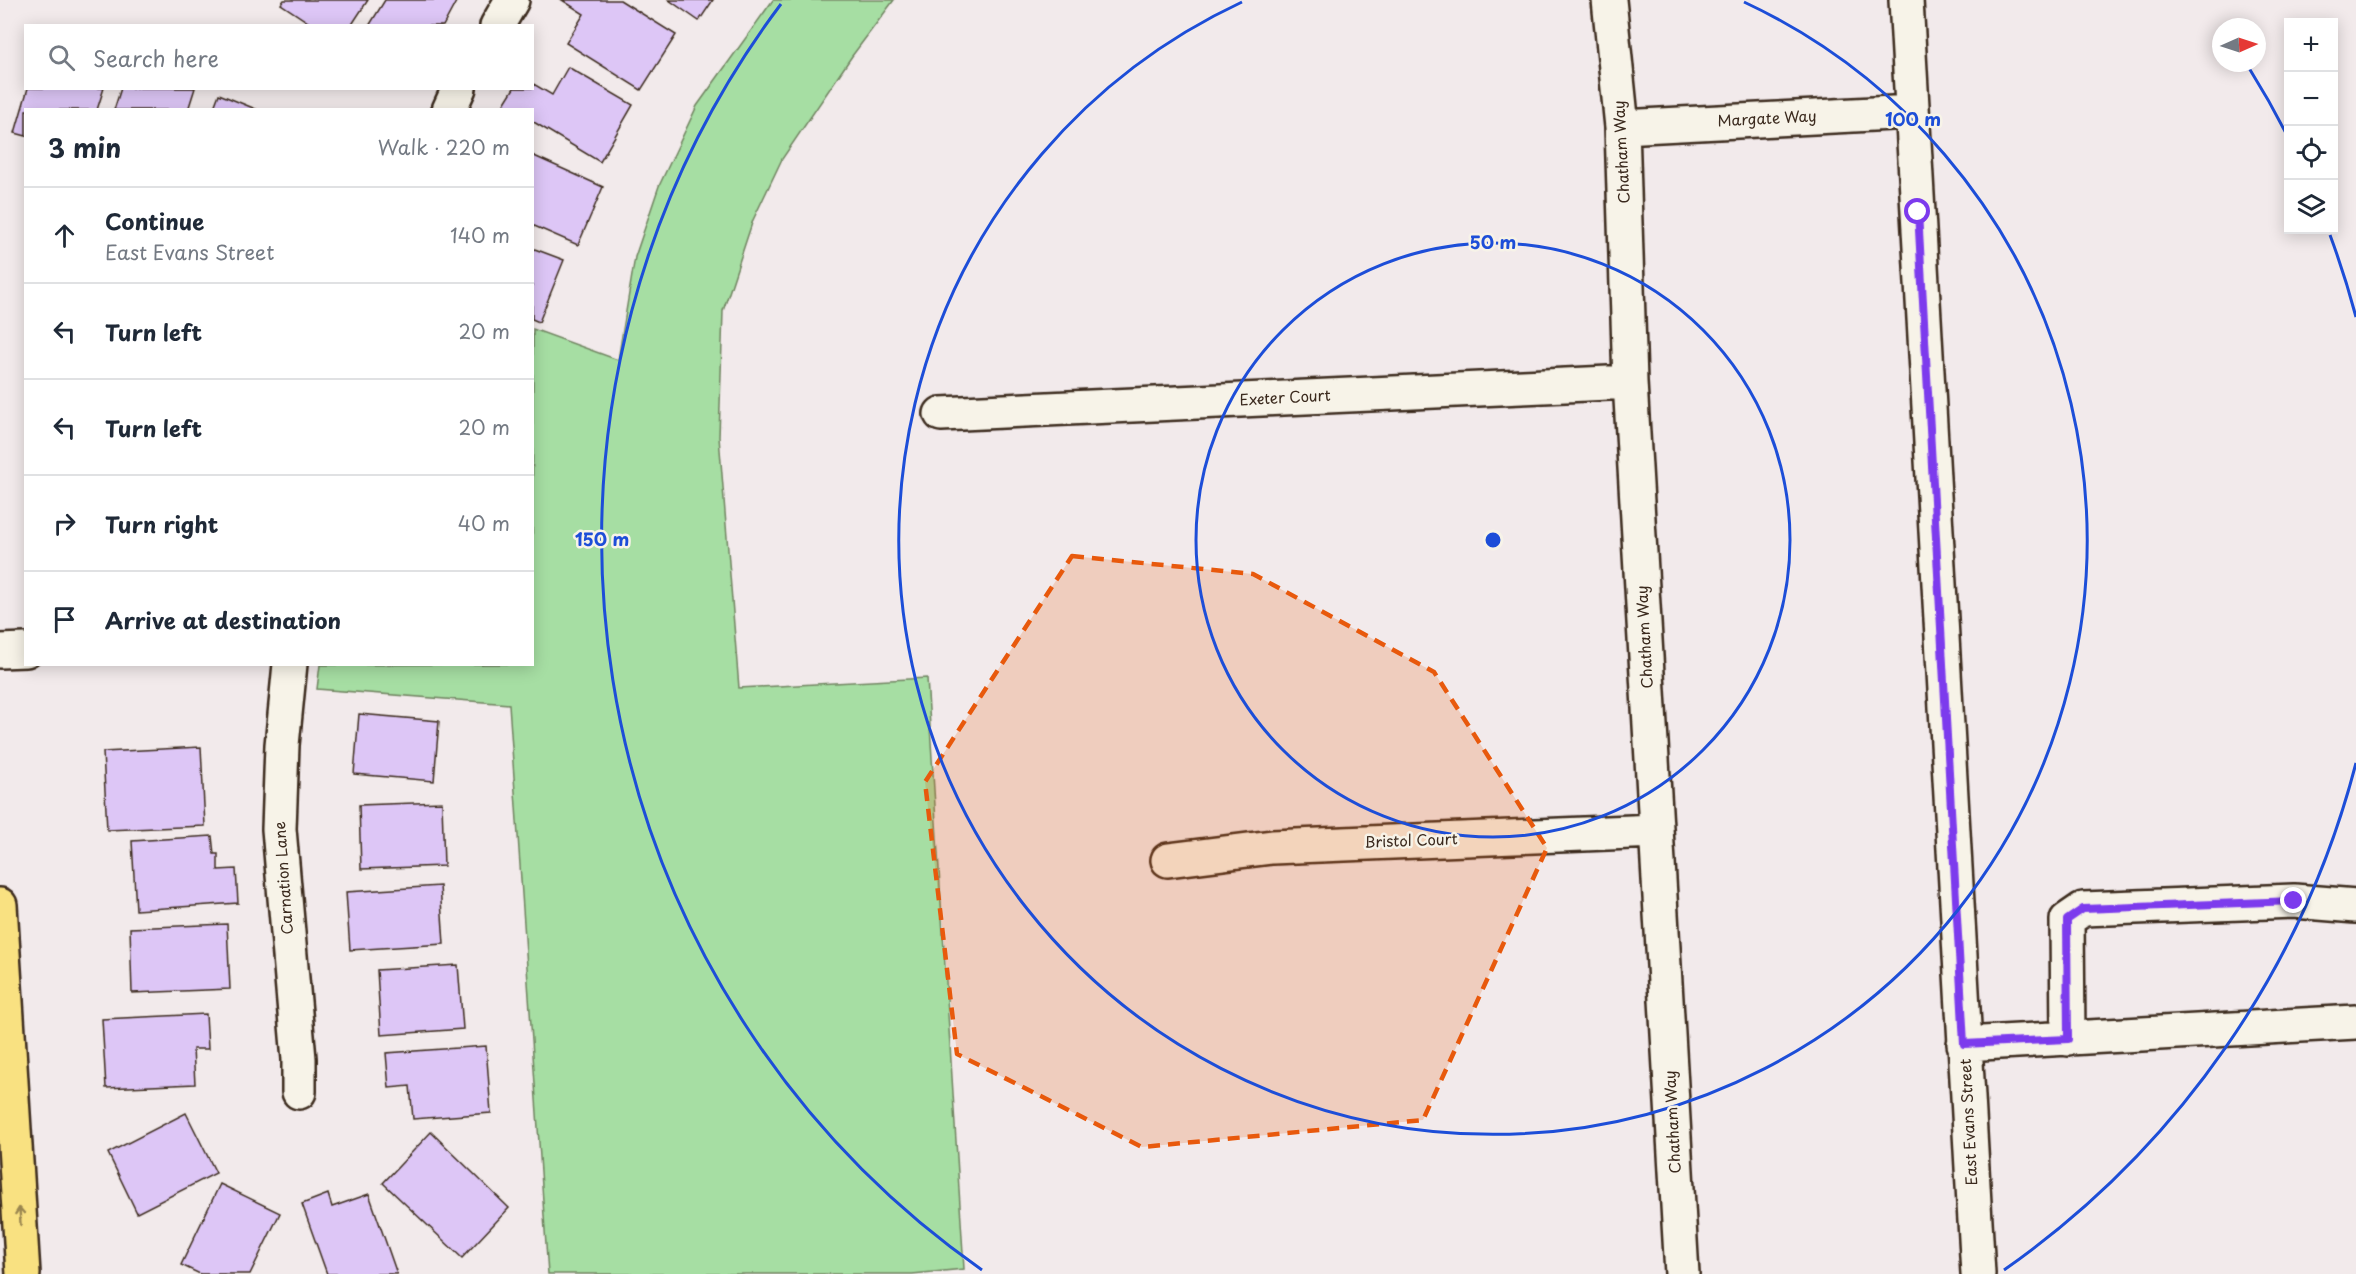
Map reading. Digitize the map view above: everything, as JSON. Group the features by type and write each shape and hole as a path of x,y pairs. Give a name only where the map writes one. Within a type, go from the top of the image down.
{"main road":[{"path":"0,905 23,1274"}],"street":[{"path":"498,24 512,0"},
{"name":"Chatham Way","path":"1609,0 1622,127 1630,382 1682,1274"},
{"name":"East Evans Street","path":"1906,0 1978,1274"},
{"path":"450,108 458,90"},
{"name":"Margate Way","path":"1622,127 1912,112"},
{"name":"Exeter Court","path":"940,414 1630,382"},
{"path":"0,651 24,650"},
{"name":"Carnation Lane","path":"290,666 282,745 279,829 299,1059 299,1092"},
{"name":"Bristol Court","path":"1168,860 1272,847 1656,831"},
{"path":"2068,1039 2067,920 2083,909 2294,901 2356,906"},
{"path":"1964,1044 2356,1022"}],"highlighted area":[{"path":"1072,556 1253,574 1434,672 1547,848 1423,1120 1142,1147 957,1054 925,782"}],"green space":[{"path":"773,0 894,0 852,56 782,159 753,220 723,311 719,437 739,688 927,678 964,1269 912,1274 548,1274 509,704 317,689 320,666 534,666 534,329 618,360 635,257 659,186 697,106"}],"building":[{"path":"284,0 368,0 352,24 311,24 281,4"},
{"path":"385,0 457,0 444,24 370,24"},
{"path":"562,0 620,0 676,35 641,90 566,43 584,14"},
{"path":"669,0 713,0 699,21"},
{"path":"568,67 633,105 600,162 534,122 534,108 510,108 504,104 513,90 534,90 534,84 552,95"},
{"path":"27,90 103,90 98,108 24,108 24,135 15,133"},
{"path":"120,90 194,90 189,108 115,108"},
{"path":"219,94 253,108 214,108"},
{"path":"534,156 603,187 578,245 534,226"},
{"path":"534,249 564,260 539,322 534,320"},
{"path":"359,714 439,721 434,781 354,774"},
{"path":"201,747 205,826 107,830 103,752"},
{"path":"442,802 444,866 361,869 359,805"},
{"path":"212,836 214,854 218,854 218,870 236,869 238,903 136,910 132,841"},
{"path":"440,886 444,944 350,950 346,892"},
{"path":"227,924 230,989 132,993 130,928"},
{"path":"458,965 463,1029 381,1035 377,970"},
{"path":"206,1014 208,1049 193,1049 195,1084 106,1088 102,1019"},
{"path":"486,1046 491,1113 413,1119 410,1086 389,1088 386,1053"},
{"path":"186,1113 216,1173 137,1213 108,1153"},
{"path":"431,1132 509,1208 462,1258 383,1183"},
{"path":"220,1184 280,1213 250,1274 200,1274 181,1265"},
{"path":"328,1194 332,1207 369,1194 397,1274 327,1274 302,1204"}],"route":[{"path":"1918,212 1964,1044 2068,1039 2067,920 2083,909 2294,901"}]}
